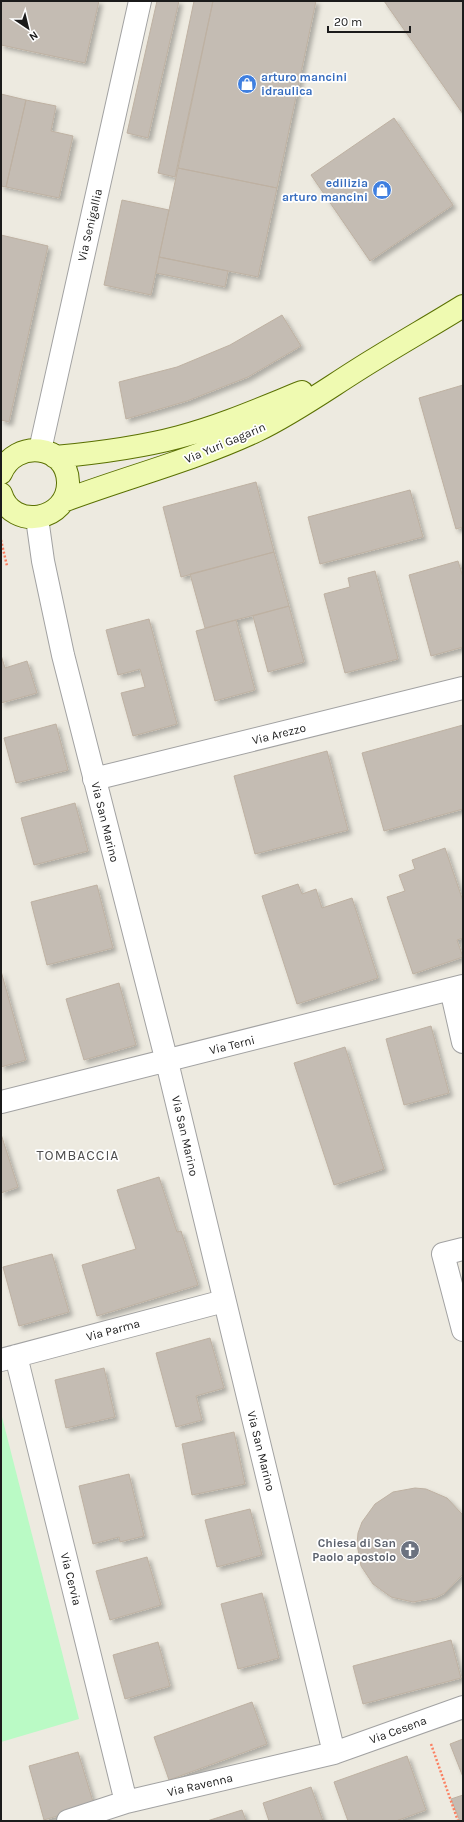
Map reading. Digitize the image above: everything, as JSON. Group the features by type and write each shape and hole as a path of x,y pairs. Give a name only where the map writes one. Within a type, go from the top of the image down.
{"main road":[{"name":"Via Yuri Gagarin","path":"37,518 52,512 63,501 108,484 186,460 256,431 309,402 374,359 463,306"},
{"name":"Via Yuri Gagarin","path":"2,469 13,456 26,450 47,453 103,453 179,437 256,410 374,359"},
{"path":"47,453 66,473 68,482 63,501"},
{"path":"3,502 16,514 37,518"}],"street":[{"name":"Via Senigallia","path":"47,453 140,1"},
{"name":"Via San Marino","path":"37,518 43,561 63,655 167,1062 334,1753"},
{"name":"Via Arezzo","path":"94,779 463,688"},
{"name":"Via Terni","path":"1,1102 167,1062 457,988"},
{"path":"457,988 463,1042"},
{"path":"453,1252 463,1330"},
{"name":"Via Parma","path":"8,1358 224,1301"},
{"name":"Via Cervia","path":"8,1358 126,1802"},
{"name":"Via Cesena","path":"334,1753 463,1707"},
{"name":"Via Ravenna","path":"68,1821 126,1802 334,1753"}],"path":[{"path":"1,540 7,566"},
{"path":"423,1721 458,1821"}],"green space":[{"path":"1,1413 79,1719 1,1742"}],"building":[{"path":"1,1 99,1 85,63 1,45"},
{"path":"157,1 179,1 148,138 127,133"},
{"path":"194,1 213,1 175,177 158,173"},
{"name":"arturo mancini idraulica","path":"213,1 316,1 277,188 178,168"},
{"path":"384,1 463,1 463,114"},
{"path":"1,94 26,100 6,187 1,186"},
{"path":"26,100 56,106 51,131 73,136 59,198 6,187"},
{"name":"edilizia arturo mancini","path":"394,118 453,205 370,261 311,175"},
{"path":"178,168 277,188 258,277 159,257"},
{"path":"122,200 169,210 151,295 104,285"},
{"path":"1,235 48,246 9,422 1,420"},
{"path":"159,257 228,271 225,287 156,273"},
{"path":"282,315 301,346 248,377 187,401 126,419 119,382 177,367 230,345"},
{"path":"463,385 463,527 456,529 419,398"},
{"path":"256,482 274,552 181,577 163,507"},
{"path":"410,490 423,537 320,564 308,517"},
{"path":"274,552 289,606 205,628 190,574"},
{"path":"458,561 463,577 463,647 431,656 409,575"},
{"path":"375,571 398,659 345,673 324,594 350,587 348,578"},
{"path":"289,606 304,662 268,672 253,616"},
{"path":"149,619 177,724 133,736 121,693 145,687 140,669 118,675 106,630"},
{"path":"236,620 255,690 215,701 196,631"},
{"path":"1,655 5,668 27,661 37,693 1,703"},
{"path":"56,724 68,770 16,783 4,738"},
{"path":"463,725 463,809 384,831 362,753"},
{"path":"327,751 348,830 255,854 234,776"},
{"path":"75,803 88,851 34,865 21,818"},
{"path":"445,848 463,901 463,938 457,940 463,957 413,974 387,897 405,891 399,875 415,869 412,860"},
{"path":"298,884 302,894 316,889 322,908 352,898 378,978 297,1004 262,896"},
{"path":"97,885 113,948 47,965 31,902"},
{"path":"1,971 26,1060 1,1067"},
{"path":"119,983 136,1045 84,1060 66,999"},
{"path":"431,1026 449,1093 404,1105 386,1039"},
{"path":"345,1047 384,1169 334,1185 294,1063"},
{"path":"1,1134 18,1187 1,1193"},
{"path":"159,1177 177,1232 181,1231 198,1285 97,1316 82,1265 136,1249 117,1190"},
{"path":"52,1254 69,1312 19,1326 3,1267"},
{"path":"210,1338 224,1388 196,1396 202,1420 176,1427 156,1353"},
{"path":"104,1368 115,1417 66,1428 55,1380"},
{"path":"234,1432 245,1484 192,1495 182,1444"},
{"path":"129,1474 144,1536 120,1542 119,1537 93,1544 79,1486"},
{"name":"Chiesa di San Paolo apostolo","path":"415,1488 426,1489 447,1498 462,1514 463,1574 445,1593 435,1598 413,1602 391,1597 373,1584 361,1566 357,1544 358,1533 362,1522 375,1504 393,1492"},
{"path":"250,1509 262,1555 217,1567 205,1520"},
{"path":"147,1557 161,1605 110,1620 96,1571"},
{"path":"262,1593 279,1658 238,1669 221,1604"},
{"path":"451,1640 461,1678 363,1704 353,1666"},
{"path":"158,1642 170,1686 125,1699 113,1655"},
{"path":"252,1702 267,1744 169,1780 154,1737"},
{"path":"463,1739 463,1777 450,1744"},
{"path":"78,1752 94,1805 44,1820 29,1766"},
{"path":"407,1756 426,1810 396,1821 348,1821 334,1782"},
{"path":"311,1787 323,1821 269,1821 263,1803"},
{"path":"463,1795 463,1821 460,1821 451,1799"},
{"path":"242,1810 246,1821 207,1821"}],"place":[{"name":"arturo mancini idraulica","path":"247,84"},
{"name":"edilizia arturo mancini","path":"382,190"},
{"name":"Chiesa di San Paolo apostolo","path":"410,1550"}],"district":[{"name":"TOMBACCIA","path":"78,1155"}]}
